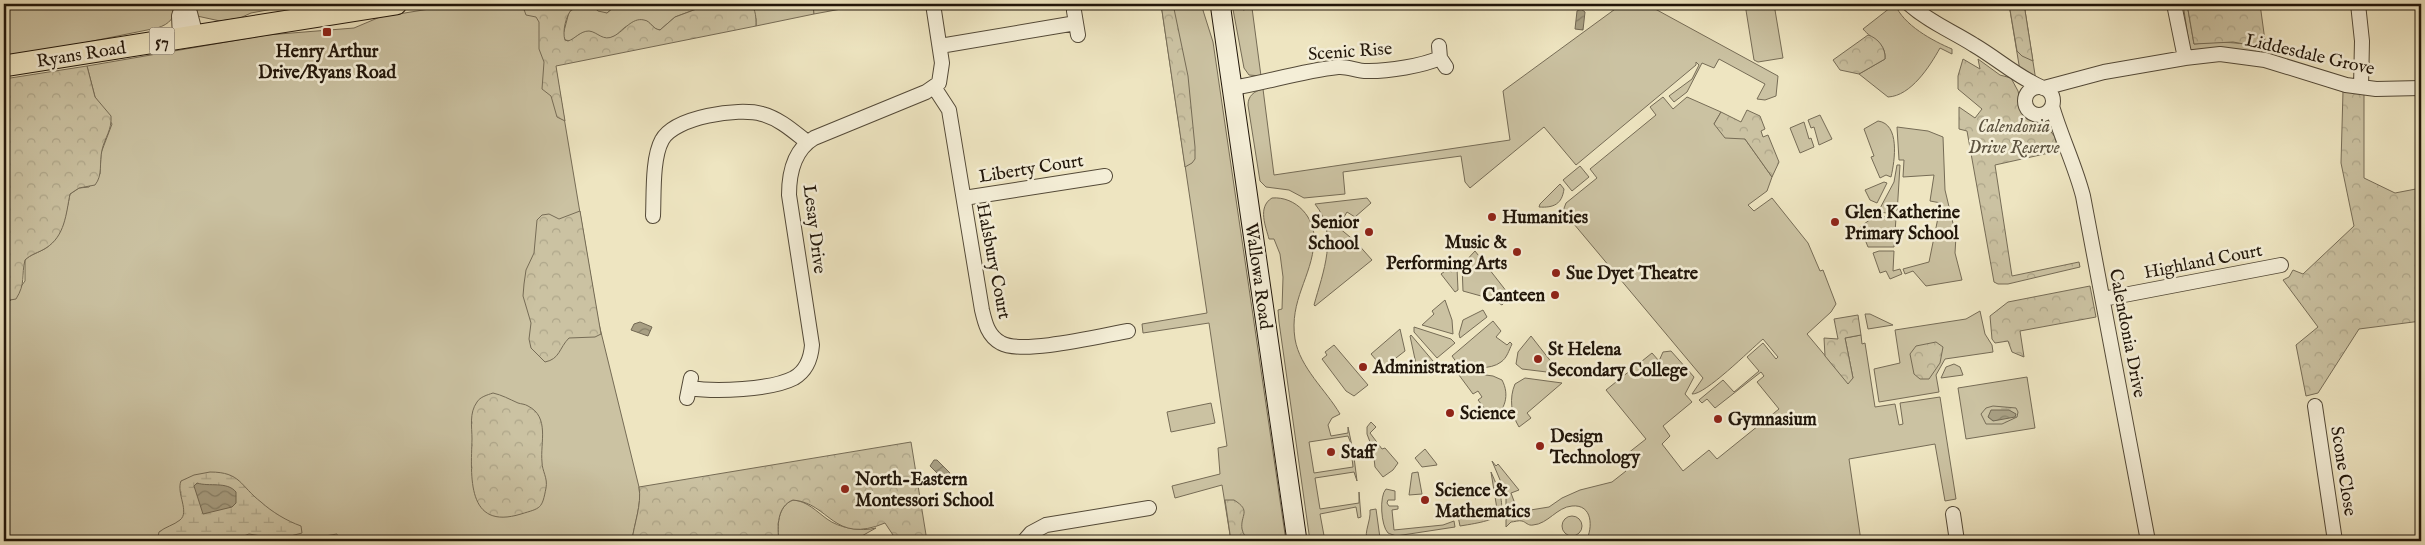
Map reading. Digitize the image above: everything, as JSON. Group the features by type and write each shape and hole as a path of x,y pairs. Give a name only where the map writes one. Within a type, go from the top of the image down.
{"main road":[{"name":"Ryans Road","path":"4,66 188,37 324,10 396,4"},
{"name":"Wallowa Road","path":"1219,6 1233,88 1297,541"}],"street":[{"path":"183,4 179,16 188,37"},
{"path":"653,216 659,148 666,133 678,124 730,113 751,112 778,120 807,142 934,87 939,83 943,71 933,4"},
{"path":"1909,4 1935,24 1987,53 2013,73 2051,94 2053,105 2045,114 2036,115"},
{"path":"2174,4 2185,58"},
{"path":"2358,4 2362,41 2361,87"},
{"path":"940,46 1076,23"},
{"name":"Liddesdale Grove","path":"2043,88 2099,73 2220,54 2250,57 2277,63 2331,81 2361,87 2392,90 2421,88"},
{"name":"Scenic Rise","path":"1233,88 1289,75 1338,67 1373,71 1426,63 1442,57"},
{"path":"2013,73 2028,110 2061,134"},
{"name":"Liddesdale Grove","path":"2053,105 2059,94 2073,81"},
{"name":"Halsbury Court","path":"934,87 949,110 982,310 988,330 993,338 1007,346 1026,348 1127,331"},
{"path":"2025,102 2031,90 2043,88"},
{"name":"Calendonia Drive","path":"2053,105 2061,134 2078,178 2103,299 2148,541"},
{"name":"Lesay Drive","path":"689,388 724,392 781,382 799,374 809,361 812,353 812,338 789,194 789,182 794,162 807,142"},
{"name":"Liberty Court","path":"964,198 1105,176"},
{"name":"Highland Court","path":"2103,299 2281,265"},
{"name":"Scone Close","path":"2315,406 2335,541"},
{"path":"1024,541 1031,532 1046,525 1149,508"},
{"path":"1953,514 1957,541"}],"green space":[{"path":"4,4 175,4 171,20 157,28 4,59"},
{"path":"189,4 300,4 220,21 197,16"},
{"path":"460,4 545,4 598,320 639,487 639,508 632,541 339,541 337,534 295,541 4,541 4,301 10,301 25,281 25,260 46,248 56,238 63,224 70,194 79,188 89,187 100,174 101,153 112,124 95,97 87,66 267,35 354,28 380,17"},
{"path":"522,4 590,4 572,9 570,12 564,28 565,40 568,41 583,32 589,31 610,38 632,22 640,20 648,22 660,30 675,17 710,4 751,4 754,9 756,26 556,66 565,121 557,117 551,96 542,89 544,62 539,49 539,22 536,17 526,15"},
{"path":"590,4 607,13 620,4 710,4 675,17 660,30 647,21 626,26 611,38 605,39 584,33 571,41 565,40 563,35 569,12 578,6"},
{"path":"590,4 633,4 616,5 607,13 598,11"},
{"path":"751,4 813,4 814,14 756,26 756,19"},
{"path":"813,4 854,4 841,9 814,14"},
{"path":"1161,4 1201,4 1213,42 1286,541 1231,541 1222,485 1175,498 1172,486 1220,474 1218,448 1227,446 1209,323 1143,333 1142,324 1207,313"},
{"path":"1161,4 1173,4 1188,76 1195,159 1185,167"},
{"path":"1232,4 1242,4 1243,10 1252,8 1261,76 1249,75 1244,68"},
{"path":"1622,4 1646,4 1778,76 1776,96 1765,100 1757,99 1765,84 1719,59 1714,68 1702,63 1687,92 1674,102 1669,96 1692,79 1699,65 1696,62 1696,65 1576,165 1544,127 1470,188 1465,182 1461,156 1343,172 1345,194 1304,198 1289,190 1266,187 1260,181 1248,105 1250,97 1257,91 1263,89 1274,175 1510,140 1503,91"},
{"path":"1745,4 1774,4 1783,58 1758,62 1754,60"},
{"path":"1895,4 1905,19 1928,37 1952,49 1952,54 1940,48 1931,63 1912,86 1896,95 1888,97 1859,74 1885,59 1885,53 1881,45 1863,29"},
{"path":"2009,4 2024,4 2036,81 2020,71"},
{"path":"2009,4 2024,4 2033,61 2022,56 2017,51"},
{"path":"2183,4 2187,4 2194,44 2239,43 2266,48 2267,53 2226,48 2190,50"},
{"path":"2187,4 2260,4 2266,48 2233,42 2194,44"},
{"path":"1868,35 1875,38 1881,44 1885,59 1859,74 1840,70 1833,60"},
{"name":"Calendonia Drive Reserve","path":"1963,59 1980,69 1978,59 2000,75 2011,78 2018,91 2024,115 2048,128 2055,137 2058,151 1995,165 2012,276 2079,262 2080,267 2008,284 1994,282 1967,131 1959,129 1959,107 1975,118 1982,109 1958,89 1958,76"},
{"path":"87,66 95,97 111,116 101,155 99,177 95,185 79,188 70,194 66,217 61,231 46,248 25,260 22,284 16,299 4,301 4,79"},
{"path":"2343,91 2364,94 2364,178 2395,193 2421,188 2421,321 2359,329 2318,393 2306,396 2296,345 2318,327 2283,280 2289,277 2293,270 2303,274 2354,226 2341,163"},
{"path":"1663,97 1673,109 1687,97 1721,112 1714,124 1745,139 1772,177 1767,191 1748,205 1754,211 1772,198 1808,243 1820,271 1823,270 1836,304 1831,312 1807,334 1848,383 1853,378 1845,338 1861,335 1862,344 1865,343 1875,407 1895,404 1899,425 1903,424 1900,403 1940,397 1956,499 1945,501 1935,444 1849,459 1861,541 1586,541 1590,530 1590,518 1588,513 1579,506 1562,509 1538,524 1530,525 1519,521 1511,522 1506,527 1506,494 1492,461 1496,466 1498,464 1519,490 1511,493 1518,512 1549,507 1562,498 1580,490 1612,482 1626,471 1618,461 1646,439 1606,390 1652,353 1659,361 1663,352 1671,351 1694,377 1685,394 1692,402 1663,426 1670,436 1662,444 1683,471 1709,450 1717,459 1779,409 1757,382 1764,376 1761,372 1715,408 1707,399 1702,403 1699,400 1723,380 1734,392 1759,371 1747,357 1763,343 1776,359 1778,357 1763,339 1717,380 1692,394 1703,378 1563,211 1566,203 1597,178 1590,169 1656,115 1650,107"},
{"path":"1747,110 1760,116 1765,129 1761,131 1763,137 1768,135 1779,162 1772,177 1745,139 1725,138 1714,124 1721,112 1741,122"},
{"path":"1820,115 1832,139 1819,145 1814,127 1811,128 1808,120"},
{"path":"1878,121 1890,129 1893,136 1894,162 1891,177 1886,175 1880,178 1871,157 1874,156 1864,129"},
{"path":"1804,122 1809,139 1811,138 1814,147 1800,153 1790,128"},
{"path":"1897,127 1928,131 1943,137 1945,190 1956,236 1955,253 1962,280 1926,286 1913,271 1905,274 1903,269 1929,262 1941,203 1930,201 1934,175 1903,177 1904,160 1899,160"},
{"path":"1897,165 1900,165 1897,214 1878,212 1894,182"},
{"path":"1580,166 1589,177 1572,191 1563,180"},
{"path":"1884,182 1887,183 1877,203 1870,200 1865,190"},
{"path":"1560,184 1564,189 1559,202 1549,207 1539,207 1540,204"},
{"path":"1272,198 1281,198 1296,205 1303,210 1312,225 1314,242 1295,312 1295,339 1302,360 1340,414 1332,418 1328,425 1331,436 1348,433 1348,427 1352,446 1348,436 1309,442 1314,473 1353,467 1352,458 1354,457 1357,481 1354,472 1315,478 1320,509 1359,503 1359,492 1361,517 1358,518 1356,507 1320,514 1325,541 1310,541 1279,322 1278,310 1282,309 1283,277 1280,254 1274,239 1269,239 1264,217 1267,202"},
{"path":"1367,198 1371,203 1355,217 1347,212 1338,227 1356,242 1372,260 1315,306 1325,266 1328,240 1322,216 1315,204"},
{"path":"580,211 601,334 595,337 569,338 557,356 545,362 531,348 529,339 531,323 523,296 526,270 534,253 537,220 542,215 549,214 559,219"},
{"path":"1875,216 1896,218 1894,247 1868,247 1860,227"},
{"path":"1475,251 1507,292 1503,295 1507,300 1502,305 1492,299 1463,291 1462,265"},
{"path":"1894,251 1893,271 1900,269 1902,274 1890,279 1886,271 1880,273 1873,253"},
{"path":"1457,268 1458,290 1455,292 1441,274 1448,269 1451,272"},
{"path":"2090,286 2096,317 2020,331 2024,357 2012,352 2008,341 1995,343 1992,339 1990,316 2008,302"},
{"path":"1445,300 1452,320 1453,334 1422,325 1434,314 1432,311"},
{"path":"1483,310 1487,317 1460,338 1459,334 1463,320"},
{"path":"1980,311 1985,334 1992,345 1993,352 1945,359 1936,375 1939,392 1879,402 1874,369 1900,363 1895,330 1966,319"},
{"path":"1865,314 1870,314 1893,325 1868,329"},
{"path":"1858,315 1861,335 1845,338 1853,378 1848,384 1825,356 1824,338 1838,339 1834,319"},
{"path":"1493,321 1501,331 1496,337 1507,345 1510,342 1512,344 1505,358 1497,365 1486,367 1474,367 1457,363 1452,356"},
{"path":"1414,327 1451,339 1455,343 1437,358 1414,332"},
{"path":"1400,329 1405,351 1383,368 1371,354"},
{"path":"1410,336 1433,361 1418,373"},
{"path":"1531,336 1556,368 1555,373 1522,369 1516,364 1518,352"},
{"path":"1936,342 1943,347 1940,363 1929,379 1920,379 1914,374 1910,354 1916,346"},
{"path":"1334,345 1368,385 1354,396 1346,391 1322,359 1327,355 1325,352"},
{"path":"1954,364 1960,367 1963,375 1941,378 1946,367"},
{"path":"1456,371 1493,376 1502,380 1506,391 1505,402 1501,411 1493,419 1478,400 1482,397 1478,391 1473,394"},
{"path":"2027,377 2035,428 1966,439 1958,388"},
{"path":"1525,378 1562,383 1527,413 1531,418 1519,427 1513,411 1512,395 1515,384"},
{"path":"493,393 527,405 535,411 542,424 542,462 546,484 542,504 537,509 503,517 490,515 481,507 476,497 473,483 471,425 474,406 484,396"},
{"path":"1211,403 1215,423 1171,432 1167,412"},
{"path":"1993,406 2016,408 2018,412 2017,417 2002,424 1986,424 1981,414 1986,408"},
{"path":"1371,422 1376,427 1370,433 1382,449 1385,448 1398,463 1393,470 1383,477 1375,467 1373,450 1367,434 1367,427"},
{"path":"911,442 927,541 897,541 885,523 868,528 854,529 843,526 816,508 793,500 781,512 778,523 779,541 632,541 639,507 639,487"},
{"path":"1425,449 1437,465 1422,467 1415,458"},
{"path":"210,472 228,474 234,477 270,509 285,519 301,526 302,533 279,539 249,534 230,541 157,541 159,532 178,522 183,517 184,512 180,491 181,481 194,475"},
{"path":"1418,472 1422,494 1409,495 1412,473"},
{"path":"1491,472 1501,498 1502,507 1500,513 1486,521 1460,526 1458,516 1497,509"},
{"path":"1386,489 1395,491 1395,500 1388,500 1389,506 1398,506 1398,509 1392,510 1394,530 1443,525 1454,521 1455,527 1396,536 1388,533 1382,511 1382,498"},
{"path":"793,500 807,504 838,525 857,529 876,528 860,537 859,541 779,541 778,523 781,512"},
{"path":"1225,500 1234,500 1243,507 1242,529 1248,541 1231,541"},
{"path":"1376,509 1380,538 1379,541 1367,541 1366,533 1370,510"},
{"path":"1572,516 1579,519 1582,526 1579,533 1572,536 1565,533 1562,526 1565,519"}],"water":[{"path":"1581,9 1585,12 1583,30 1575,29 1577,11"},
{"path":"640,322 652,327 648,336 631,330 634,324"},
{"path":"1991,410 2009,410 2016,414 2015,417 1993,421 1988,417"},
{"path":"934,460 937,460 950,473 946,479 943,479 930,466"},
{"path":"197,483 223,485 232,489 236,492 236,503 232,507 203,514 194,486"}],"place":[{"name":"Henry Arthur Drive/Ryans Road","path":"327,32"},
{"name":"Humanities","path":"1492,217"},
{"name":"Glen Katherine Primary School","path":"1835,222"},
{"name":"Senior School","path":"1369,232"},
{"name":"Music & Performing Arts","path":"1517,252"},
{"name":"Sue Dyet Theatre","path":"1556,273"},
{"name":"Canteen","path":"1555,295"},
{"name":"St Helena Secondary College","path":"1538,359"},
{"name":"Administration","path":"1363,367"},
{"name":"Science","path":"1450,413"},
{"name":"Gymnasium","path":"1718,419"},
{"name":"Design Technology","path":"1540,446"},
{"name":"Staff","path":"1331,452"},
{"name":"North-Eastern Montessori School","path":"845,489"},
{"name":"Science & Mathematics","path":"1425,500"}]}
